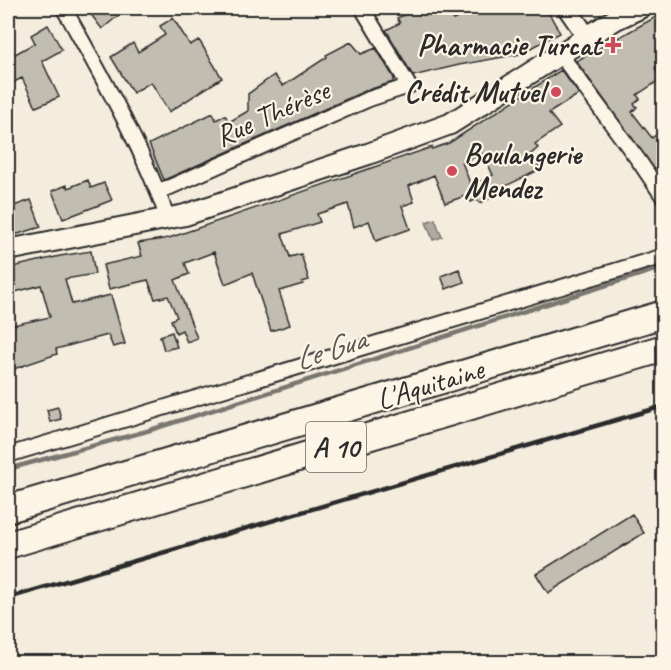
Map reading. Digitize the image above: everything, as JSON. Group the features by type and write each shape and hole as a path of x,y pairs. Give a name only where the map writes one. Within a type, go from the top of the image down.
{"highway":[{"name":"L'Aquitaine","path":"8,509 663,314"},
{"name":"L'Aquitaine","path":"8,545 663,348"}],"main road":[{"path":"8,250 177,217 368,154 450,124 587,37 640,8"}],"street":[{"path":"63,8 124,118 158,191 177,217"},
{"name":"Rue Thérèse","path":"158,191 369,99 409,86 362,8"},
{"path":"567,8 587,37"},
{"path":"560,54 639,161 663,198"},
{"path":"8,455 663,256"}],"shaded area":[{"path":"435,219 442,237 433,240 426,222"}],"building":[{"path":"86,8 113,8 119,15 102,29"},
{"path":"407,8 447,8 453,20 484,8 546,8 560,33 520,54 413,76 386,30 400,23 397,18 409,13"},
{"path":"663,13 663,63 655,68 661,79 637,95 640,99 634,104 637,107 632,112 652,138 663,129 663,181 576,61"},
{"path":"173,18 190,45 199,40 222,78 169,112 151,82 133,93 111,57 133,43 138,52 165,35 160,26"},
{"path":"48,25 62,50 42,61 59,97 36,107 22,78 8,85 8,58 35,43 31,35"},
{"path":"351,42 361,54 376,48 394,78 393,82 365,91 164,180 149,144 213,113 216,120 225,115 229,122 248,111 248,94 274,75 283,86 327,57 326,55"},
{"path":"561,70 579,94 549,113 560,127 535,144 538,148 531,154 541,169 489,194 491,198 480,203 477,199 471,202 468,195 445,203 434,175 409,186 414,202 402,206 410,229 376,241 369,221 354,227 348,204 317,214 320,222 282,234 290,257 301,254 309,280 279,291 290,325 271,331 252,273 225,284 214,252 185,263 189,274 175,280 197,338 187,342 182,330 176,333 171,320 177,317 168,296 155,299 148,280 109,289 103,265 142,256 138,243 169,238 449,143","holes":["483,154 493,175 471,186 462,162"]},
{"path":"88,180 91,188 104,183 112,200 63,219 52,191 67,185 68,188"},
{"path":"31,200 41,227 8,237 8,208"},
{"path":"91,251 95,274 65,279 72,304 111,295 125,344 113,347 108,335 56,349 57,354 8,371 8,326 50,317 41,285 8,294 8,268"},
{"path":"459,269 464,282 446,289 441,276"},
{"path":"172,332 177,347 164,350 160,336"},
{"path":"58,407 61,419 50,422 47,410"},
{"path":"632,514 644,533 548,593 536,574"}],"waterway":[{"name":"Le Gua","path":"8,469 147,431 664,267"}],"railway":[{"path":"8,598 664,406"}],"place":[{"name":"Pharmacie Turcat","path":"613,45"},
{"name":"Crédit Mutuel","path":"556,92"},
{"name":"Boulangerie Mendez","path":"452,171"}]}
